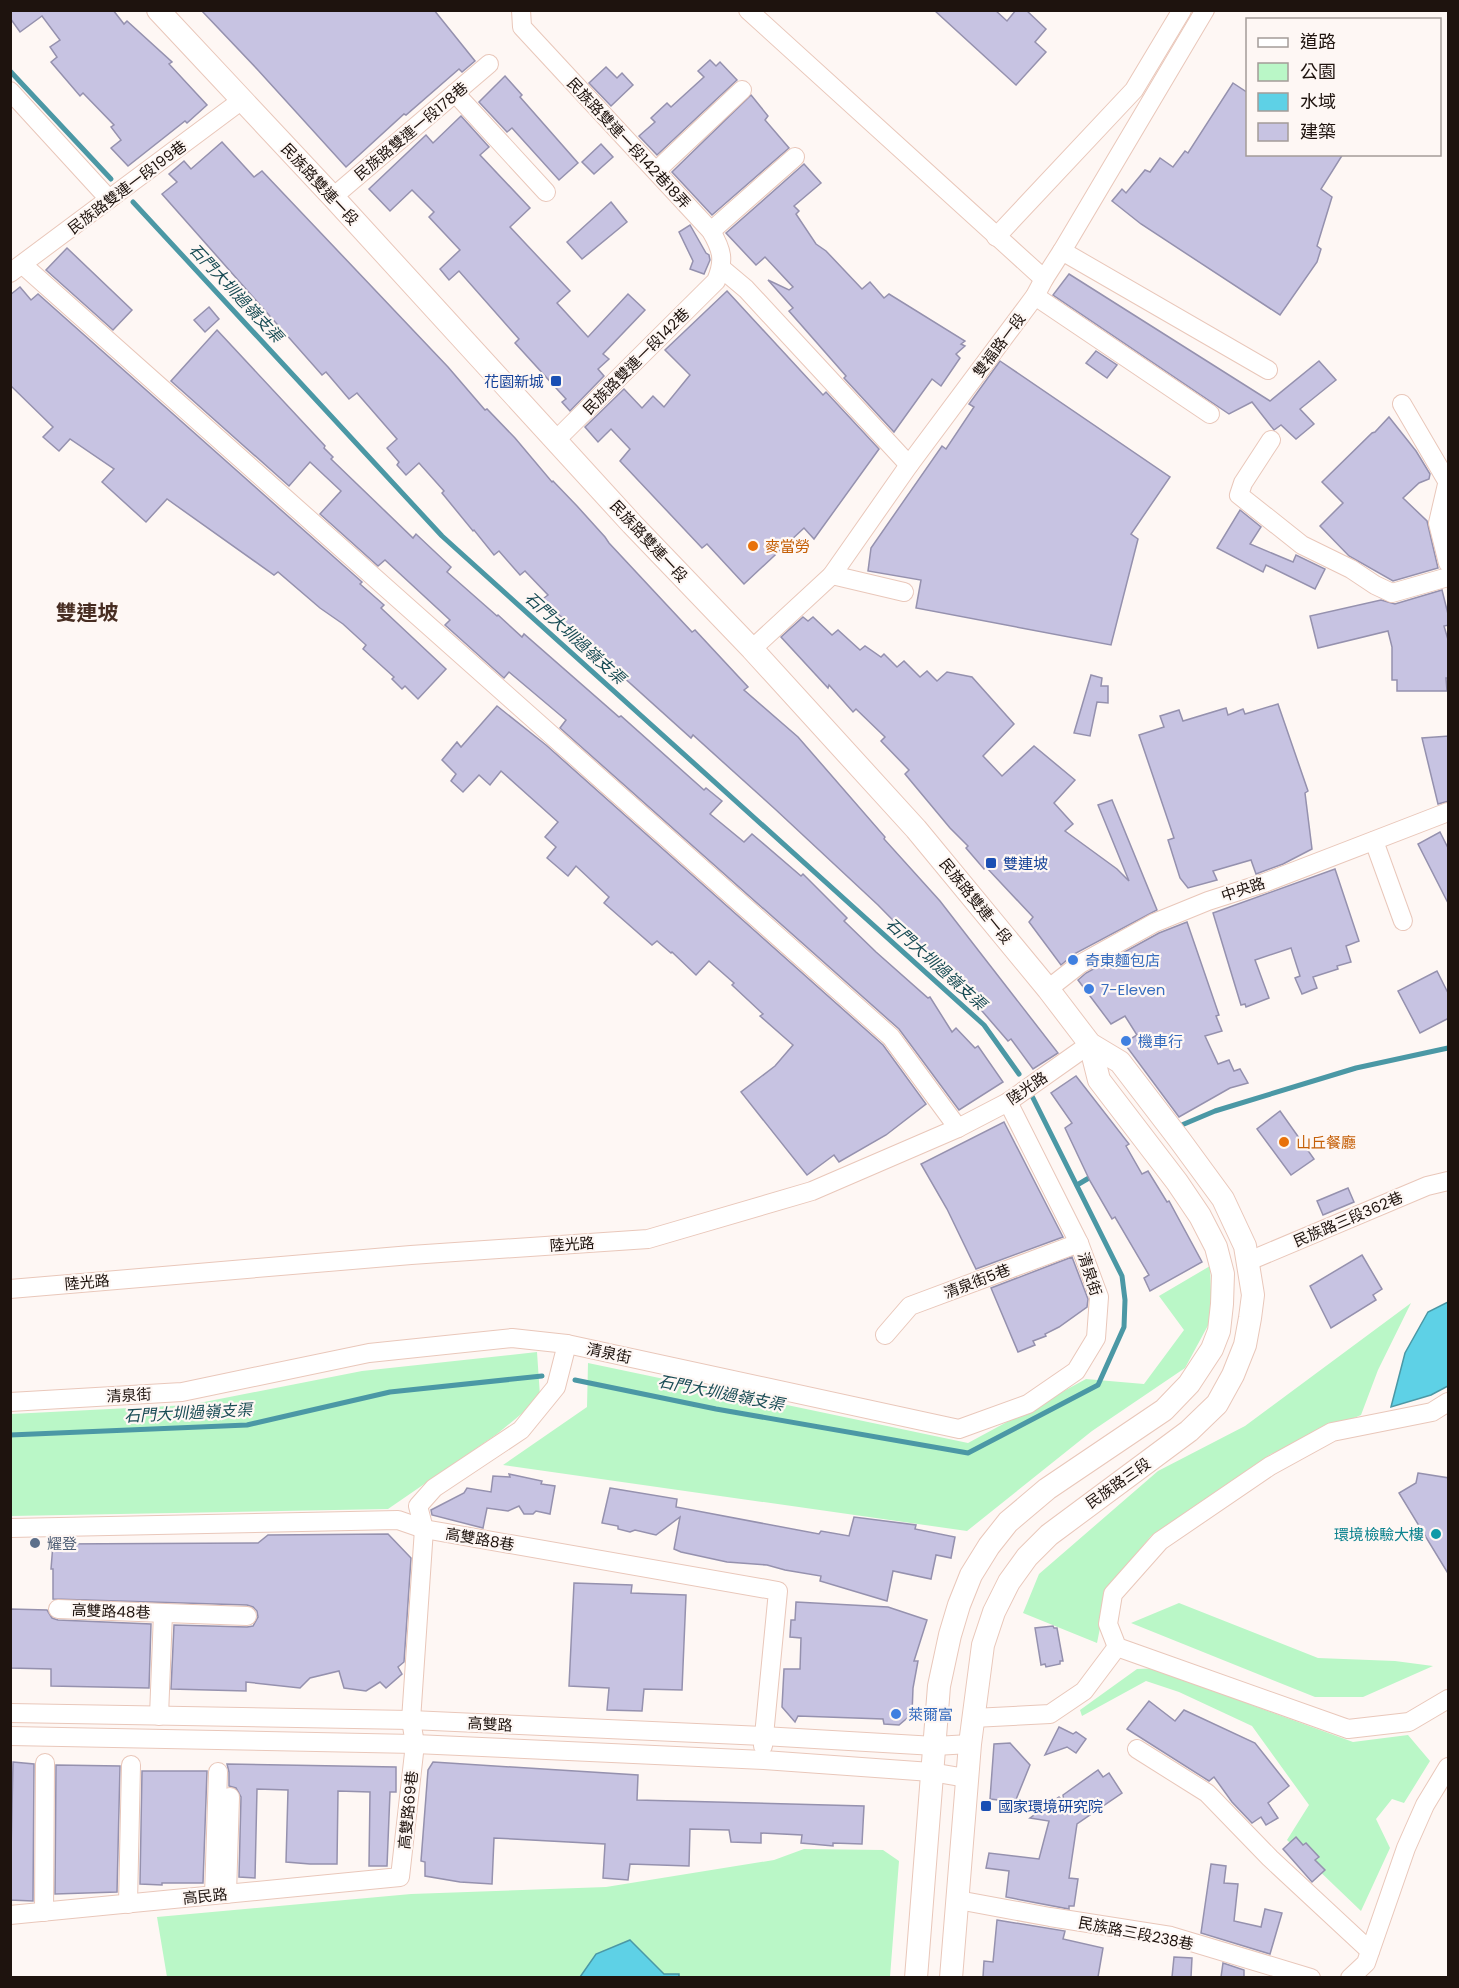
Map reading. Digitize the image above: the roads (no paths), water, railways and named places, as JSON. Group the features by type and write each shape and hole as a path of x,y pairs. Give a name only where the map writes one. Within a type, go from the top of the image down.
{"main road":[{"name":"民族路雙連一段","path":"158,10 333,197 632,524 752,649 916,829 1048,989"},
{"name":"民族路三段","path":"951,1977 969,1744 983,1645 994,1612 1009,1582 1027,1557 1049,1534 1150,1462 1189,1431 1217,1404 1233,1375 1245,1344 1253,1295 1249,1261 1242,1238 1223,1199 1120,1062 1090,1044 1048,989"},
{"name":"民族路三段","path":"916,1977 939,1686 950,1635 971,1575 989,1546 1008,1522 1047,1489 1164,1410 1189,1384 1212,1349 1219,1331 1223,1274 1216,1247 1200,1216 1177,1182 1099,1080 1090,1044"}],"street":[{"name":"民族路雙連一段142巷18弄","path":"521,10 522,27 711,231 721,248 718,275"},
{"path":"748,10 1044,279"},
{"path":"996,237 1134,90 1182,10"},
{"name":"雙福路一段","path":"752,649 832,575 909,465 1035,296 1204,10"},
{"name":"民族路雙連一段178巷","path":"333,197 489,64"},
{"path":"656,171 742,90"},
{"path":"10,91 109,198"},
{"path":"455,93 546,192"},
{"name":"民族路雙連一段199巷","path":"17,269 242,100"},
{"path":"711,231 795,157"},
{"path":"1062,251 1268,370"},
{"path":"17,269 891,1037 958,1128"},
{"path":"718,275 746,289 909,465"},
{"name":"民族路雙連一段142巷","path":"556,440 718,275"},
{"path":"1035,296 1210,414"},
{"path":"1402,404 1448,480 1438,523 1449,563"},
{"path":"1271,440 1243,483 1239,495 1302,545 1392,592 1449,577"},
{"path":"832,575 904,592"},
{"name":"中央路","path":"1048,989 1080,964 1154,923 1449,812"},
{"path":"1374,841 1402,921"},
{"name":"陸光路","path":"10,1289 399,1256 648,1239 812,1191 958,1128 1008,1102 1090,1044"},
{"name":"清泉街","path":"10,1402 182,1392 369,1353 512,1338 567,1344 959,1429 1028,1404 1076,1371 1096,1338 1099,1297 1079,1243 1008,1102"},
{"name":"民族路三段362巷","path":"1249,1261 1427,1186 1449,1181"},
{"name":"清泉街5巷","path":"885,1335 910,1306 1079,1243"},
{"name":"高雙路69巷","path":"400,1877 415,1744 411,1720 424,1529 418,1506 434,1488 521,1430 556,1387 567,1344"},
{"path":"1449,1402 1432,1412 1332,1432 1270,1466 1160,1540 1113,1594 1108,1624 1117,1647 1348,1730 1409,1722 1449,1699"},
{"name":"高雙路8巷","path":"10,1528 398,1520 424,1529 778,1591 763,1736 764,1760"},
{"name":"高雙路48巷","path":"58,1609 247,1616"},
{"name":"高雙路48巷","path":"159,1716 163,1613"},
{"path":"973,1718 1050,1714 1084,1691 1117,1647"},
{"name":"高雙路","path":"10,1713 411,1720 935,1746 969,1744"},
{"name":"高雙路","path":"10,1736 415,1744 764,1760 931,1772 966,1778"},
{"path":"1137,1749 1207,1793 1270,1858 1370,1951"},
{"path":"44,1912 45,1763"},
{"path":"128,1904 131,1765"},
{"path":"1350,1977 1366,1963 1406,1848 1425,1805 1449,1767"},
{"path":"218,1772 221,1895"},
{"path":"221,1895 230,1797"},
{"name":"高民路","path":"10,1916 400,1877"},
{"name":"民族路三段238巷","path":"958,1900 1171,1936 1311,1977"}],"water":[{"path":"1448,1302 1448,1386 1431,1395 1391,1407 1405,1353 1428,1312"},
{"path":"630,1940 664,1974 679,1974 679,1977 580,1977 596,1954"}],"waterway":[{"name":"石門大圳過嶺支渠","path":"10,71 111,179"},
{"name":"石門大圳過嶺支渠","path":"133,202 442,536 984,1025 1019,1074"},
{"path":"1177,1127 1215,1111 1356,1068 1448,1048"},
{"name":"石門大圳過嶺支渠","path":"575,1380 716,1409 968,1453 1098,1385 1124,1327 1125,1300 1122,1276 1030,1092"},
{"path":"1077,1185 1094,1175"},
{"name":"石門大圳過嶺支渠","path":"10,1435 247,1425 390,1392 542,1376"}],"place":[{"name":"花園新城","path":"556,381"},
{"name":"麥當勞","path":"753,546"},
{"name":"雙連坡","path":"991,863"},
{"name":"奇東麵包店","path":"1073,960"},
{"name":"7-Eleven","path":"1089,989"},
{"name":"機車行","path":"1126,1041"},
{"name":"山丘餐廳","path":"1284,1142"},
{"name":"環境檢驗大樓","path":"1436,1534"},
{"name":"耀登","path":"35,1543"},
{"name":"萊爾富","path":"896,1714"},
{"name":"國家環境研究院","path":"986,1806"}],"district":[{"name":"雙連坡","path":"87,612"}]}
